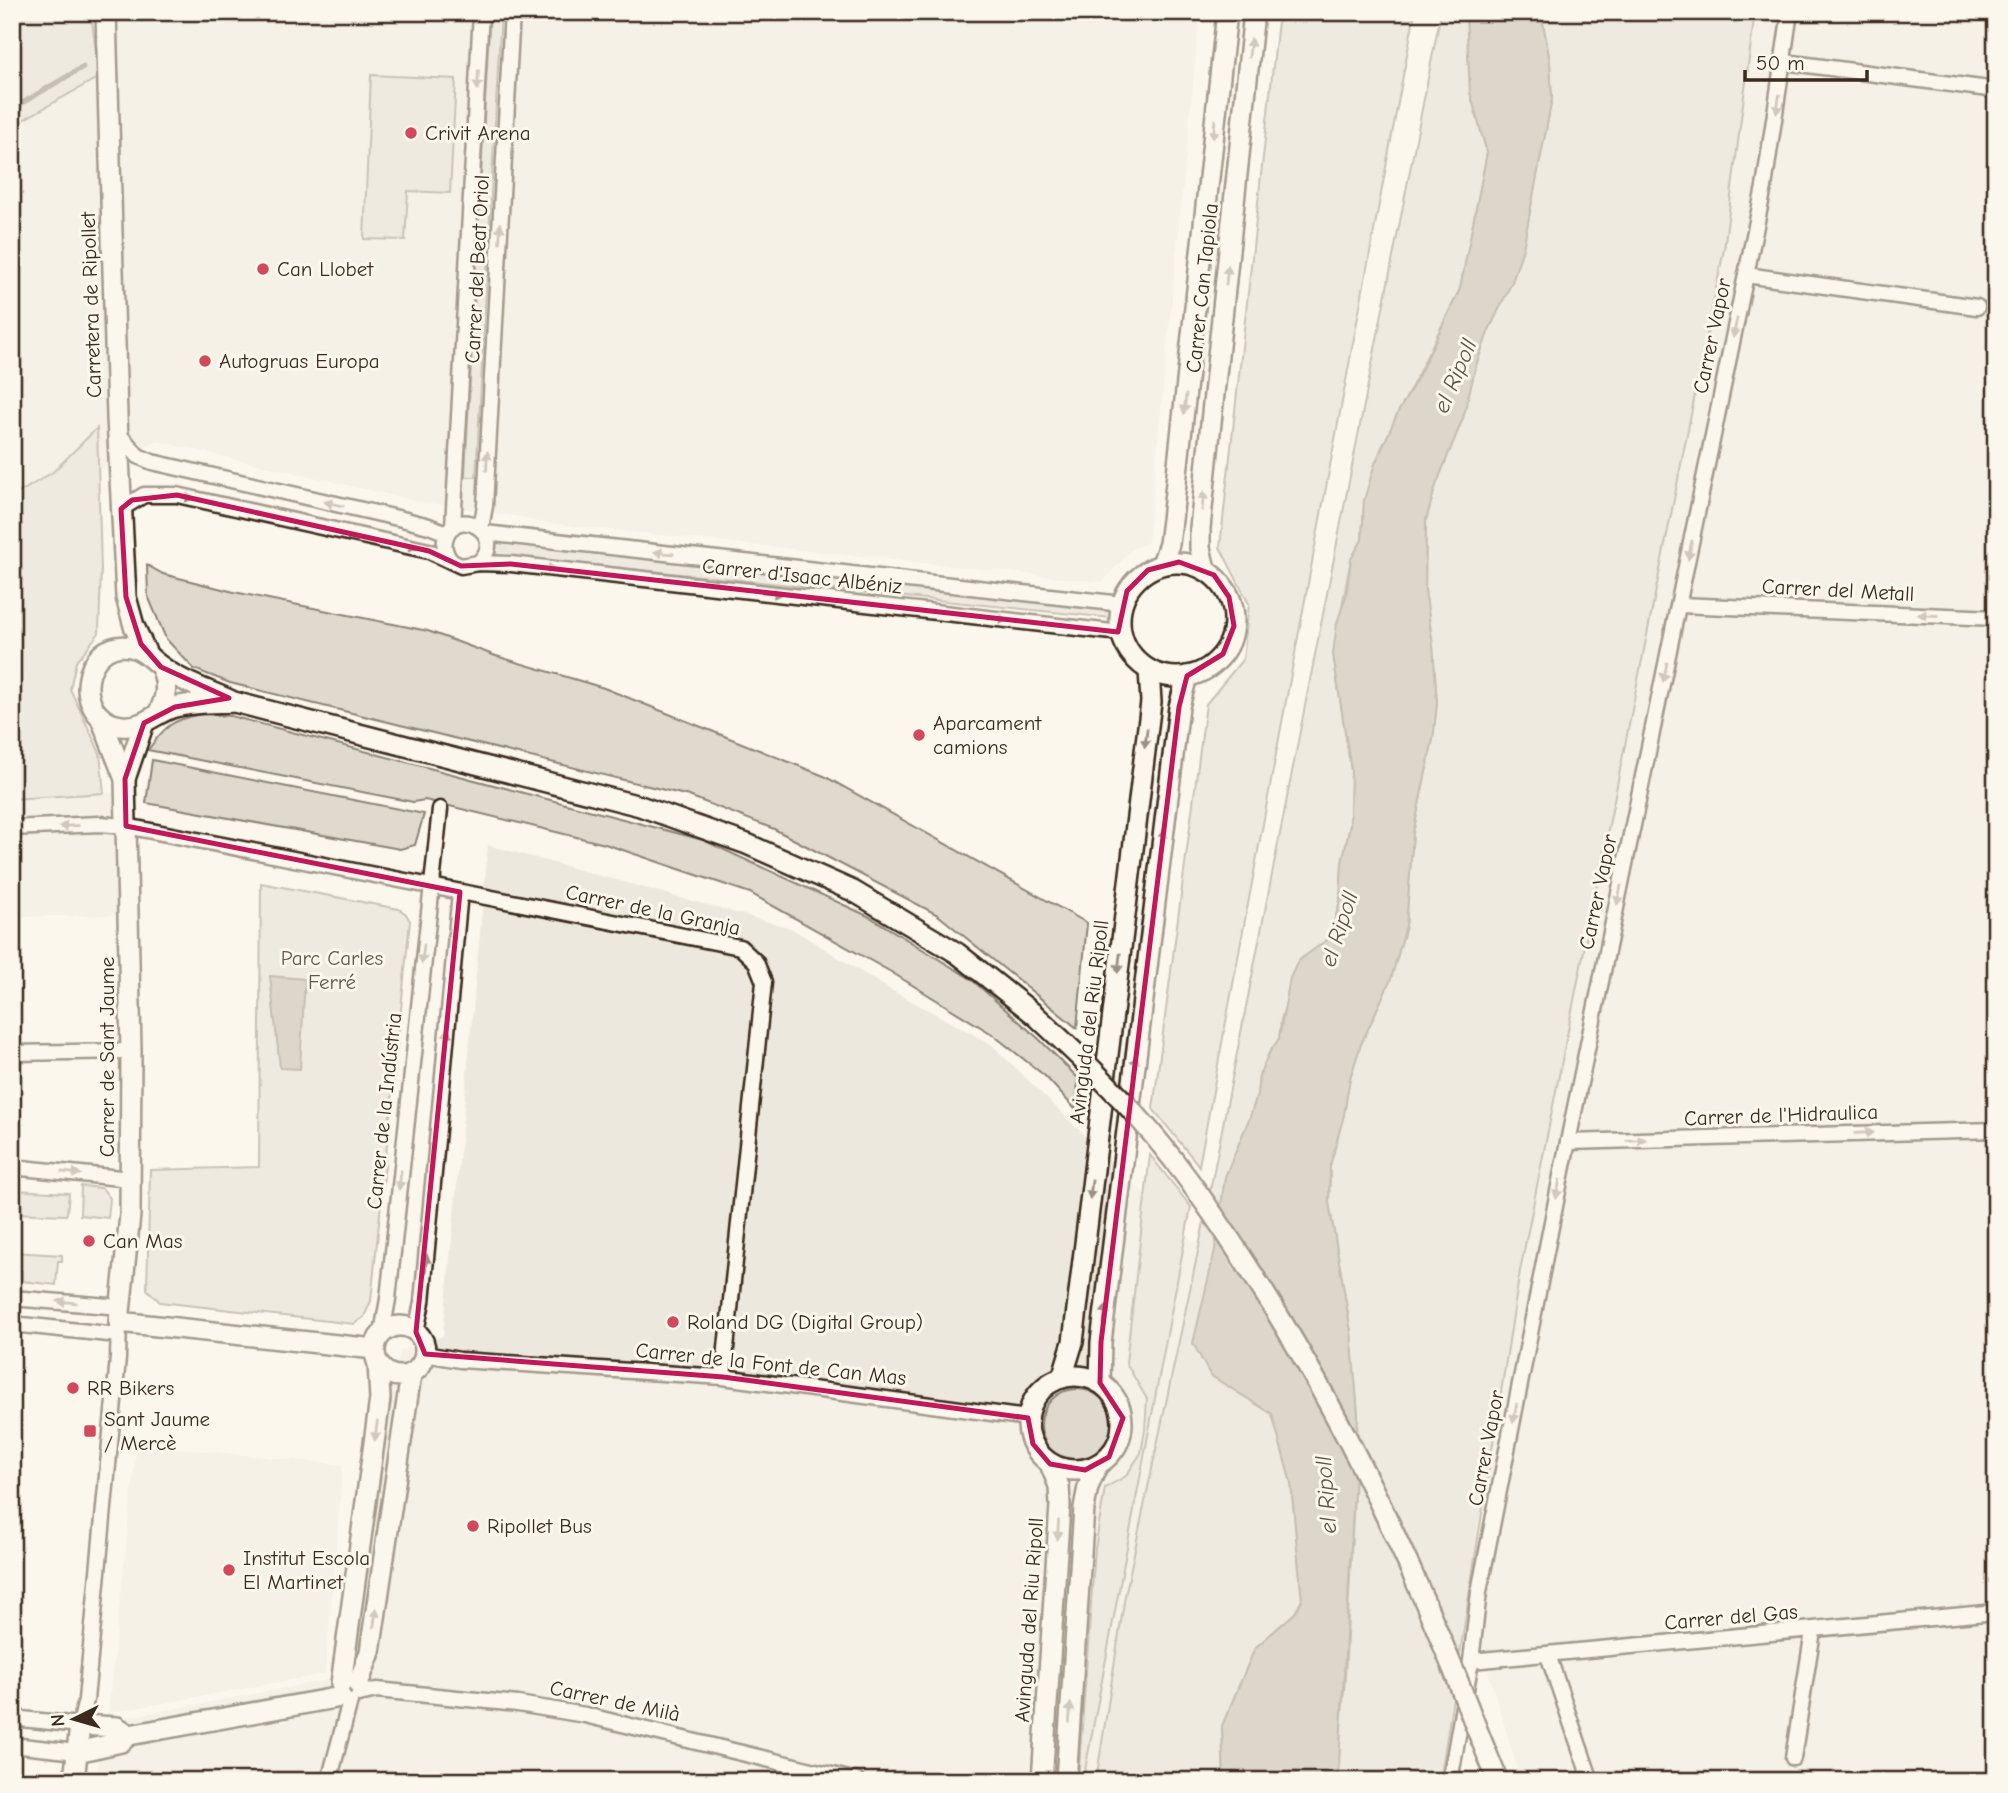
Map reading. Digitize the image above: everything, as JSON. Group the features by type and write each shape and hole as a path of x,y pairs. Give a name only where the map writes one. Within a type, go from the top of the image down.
{"street":[{"name":"Carretera de Ripollet","path":"106,12 118,433 126,597 134,626 154,660"},
{"name":"Carrer del Beat Oriol","path":"450,530 481,12"},
{"name":"Carrer del Beat Oriol","path":"483,531 512,12"},
{"name":"Carrer Can Tapiola","path":"1162,564 1169,544 1172,520 1227,12"},
{"name":"Carrer Can Tapiola","path":"1205,569 1200,548 1200,528 1254,12"},
{"name":"Carrer Vapor","path":"1450,1781 1471,1661 1479,1592 1568,1142 1764,187 1790,12"},
{"path":"1784,62 1996,90"},
{"path":"1746,275 1977,307"},
{"name":"Carrer d'Isaac Albéniz","path":"118,433 138,456 152,462 450,530 464,522 483,531 1122,604"},
{"name":"Carrer d'Isaac Albéniz","path":"121,509 144,495 177,495 429,551 466,566 478,563 551,568 1122,633"},
{"path":"450,530 444,545 451,561"},
{"path":"478,563 487,549 483,531"},
{"path":"1179,562 1205,569 1222,584 1234,611 1234,626 1223,654 1212,665 1187,676 1174,677 1149,670 1132,654 1122,633 1120,619 1127,591 1148,570 1162,564 1179,562"},
{"name":"Carretera de Ripollet","path":"113,649 126,597"},
{"name":"Carrer del Metall","path":"1679,605 1996,618"},
{"path":"234,702 175,707 151,719 118,726 100,716 90,703 87,687 90,671 99,657 113,649 127,646 234,702 640,806 747,844 853,891 957,953 1034,1014 1092,1068 1151,1133 1213,1214 1278,1314 1357,1455 1435,1626 1498,1781"},
{"path":"151,719 166,693 166,680 154,660"},
{"name":"Avinguda del Riu Ripoll","path":"1062,1378 1073,1342 1151,702 1149,670"},
{"path":"1100,1383 1103,1328 1177,720 1181,691 1187,676"},
{"name":"Carrer de Sant Jaume","path":"74,1781 80,1725 77,1700 81,1657 111,1358 120,1321 130,1215 131,1051 125,779 100,716"},
{"name":"Carrer de Sant Jaume","path":"125,779 151,719"},
{"name":"Carrer de la Indústria","path":"329,1781 350,1692 380,1399 378,1348 388,1299 440,809"},
{"name":"Carrer de la Granja","path":"12,828 100,824 126,827 740,947 756,962 764,982 723,1377"},
{"path":"416,1332 422,1302 460,892"},
{"path":"12,1053 131,1051"},
{"name":"Carrer de l'Hidraulica","path":"1568,1142 1996,1130"},
{"path":"12,1167 130,1179"},
{"path":"12,1298 120,1321 378,1348"},
{"path":"12,1324 120,1321"},
{"path":"397,1326 416,1332 423,1342 425,1354 421,1366 404,1376 391,1374 378,1348 397,1326"},
{"name":"Carrer de la Font de Can Mas","path":"425,1354 460,1360 723,1377 1028,1418"},
{"name":"Carrer de la Indústria","path":"350,1692 370,1652 411,1374"},
{"path":"1075,1376 1100,1383 1111,1392 1119,1404 1123,1418 1122,1433 1117,1446 1109,1457 1097,1466 1073,1471 1050,1464 1033,1444 1029,1431 1028,1418 1032,1404 1049,1384 1062,1378 1075,1376"},
{"name":"Avinguda del Riu Ripoll","path":"1040,1779 1060,1505 1059,1486 1050,1464"},
{"path":"1066,1781 1084,1508 1088,1487 1097,1466"},
{"name":"Carrer del Gas","path":"1471,1661 1996,1612"},
{"path":"1793,1758 1813,1631"},
{"path":"1548,1655 1589,1775"},
{"name":"Carrer de Milà","path":"78,1752 121,1742 130,1735 350,1692 377,1690 518,1704 585,1715 857,1781"},
{"path":"12,1718 80,1725"},
{"name":"Carrer de Milà","path":"80,1725 117,1727 130,1735"},
{"path":"12,1745 78,1752"}],"highlighted area":[{"path":"177,495 429,551 461,566 511,564 1118,632 1127,591 1148,570 1179,562 1214,575 1229,597 1234,626 1223,654 1187,676 1179,707 1101,1342 1100,1383 1123,1418 1109,1457 1085,1470 1050,1464 1033,1444 1028,1418 723,1377 425,1354 416,1332 460,892 126,826 125,779 144,723 175,707 229,698 161,667 141,644 126,597 121,509 132,500"}],"shaded area":[{"path":"118,12 1200,12 1148,543 1133,548 1102,582 538,522 416,501 157,441 12,512 12,123 120,66"},
{"path":"1755,12 1996,12 1996,1778 1965,1781 1521,1781 1468,1604 1520,1271 1724,249"},
{"path":"116,792 118,915 13,917 12,1039 12,799"},
{"path":"488,845 791,928 889,989 991,1044 1199,1247 1125,1596 1096,1781 96,1781 102,1722 328,1680 352,1649 376,1505 391,1392 400,1351 443,1336"},
{"name":"Institut Escola El Martinet","path":"137,1444 343,1465 325,1674 108,1713"}],"green space":[{"path":"12,12 91,12 99,77 12,126"},
{"path":"490,12 501,12 476,477 465,477"},
{"path":"1279,12 1415,12 1199,1166 1153,1109 1206,704 1243,659 1249,604 1220,547"},
{"path":"1441,12 1466,12 1470,92 1487,153 1460,289 1382,447 1364,501 1362,540 1351,559 1333,654 1351,770 1350,825 1342,863 1340,901 1330,938 1298,961 1281,1020 1279,1039 1269,1053 1259,1076 1257,1095 1250,1117 1225,1177 1215,1250 1210,1375 1272,1413 1291,1483 1302,1600 1295,1613 1255,1648 1222,1726 1224,1781 1096,1781 1125,1596 1199,1247"},
{"path":"1541,12 1755,12 1724,249 1520,1271 1440,1781 1337,1781 1358,1415 1351,1332 1329,1203 1330,1166 1350,1078 1361,1044 1391,979 1406,926 1413,833 1433,739 1437,703 1425,590 1426,520 1436,485 1463,418 1476,365 1512,282 1523,248 1552,99 1550,62"},
{"name":"Crivit Arena","path":"371,75 456,79 450,193 408,191 405,240 364,239"},
{"path":"97,428 101,569 99,633 76,662 70,689 100,753 104,793 12,799 12,497 53,472"},
{"path":"496,537 1113,607 1111,618 496,555"},
{"path":"147,565 163,574 234,592 428,631 496,656 604,688 824,776 1087,923 1077,1028 938,915 774,829 689,796 230,683 194,669 166,639 148,596"},
{"path":"200,714 231,716 703,840 870,917 971,979 1039,1039 1078,1078 1076,1110 1045,1076 992,1034 891,972 750,893 605,844 425,800 413,802 148,750 170,725"},
{"path":"152,760 424,814 415,845 400,849 146,803"},
{"name":"Parc Carles Ferré","path":"261,883 399,909 410,921 371,1301 364,1317 354,1324 160,1302 147,1289 150,1170 259,1167"},
{"path":"1150,1155 1191,1207 1083,1781 1078,1781 1095,1549 1105,1488 1126,1476 1141,1453 1145,1430 1147,1399 1126,1363"},
{"path":"81,1186 102,1188 110,1198 108,1218 80,1215"},
{"path":"13,1190 69,1193 67,1213 12,1213"},
{"path":"12,1252 62,1255 62,1261 58,1261 56,1285 22,1281 22,1271 16,1269 16,1256 12,1255"},
{"path":"1077,1389 1097,1395 1107,1405 1113,1425 1107,1445 1097,1455 1077,1461 1057,1455 1047,1445 1041,1425 1047,1405 1057,1395"}],"water":[{"name":"el Ripoll","path":"1466,12 1541,12 1550,62 1552,99 1523,248 1512,282 1476,365 1463,418 1436,485 1426,520 1425,590 1437,703 1433,739 1413,833 1406,926 1391,979 1361,1044 1350,1078 1344,1115 1330,1166 1329,1203 1351,1332 1358,1415 1337,1781 1224,1781 1222,1726 1255,1648 1295,1613 1302,1600 1291,1483 1272,1414 1210,1375 1193,1343 1215,1250 1225,1177 1250,1117 1257,1095 1259,1076 1269,1053 1279,1039 1290,978 1298,961 1330,938 1340,901 1342,863 1350,825 1351,770 1333,654 1337,623 1346,596 1351,559 1362,540 1364,501 1374,466 1460,289 1487,153 1470,92"},
{"path":"270,976 305,979 300,1069 280,1068"}],"waterway":[{"path":"12,109 83,67"}],"place":[{"name":"Crivit Arena","path":"411,133"},
{"name":"Can Llobet","path":"263,269"},
{"name":"Autogruas Europa","path":"205,361"},
{"name":"Aparcament camions","path":"919,735"},
{"name":"Can Mas","path":"89,1241"},
{"name":"Roland DG (Digital Group)","path":"673,1322"},
{"name":"RR Bikers","path":"73,1388"},
{"name":"Sant Jaume / Mercè","path":"90,1431"},
{"name":"Ripollet Bus","path":"473,1526"},
{"name":"Institut Escola El Martinet","path":"229,1570"}]}
